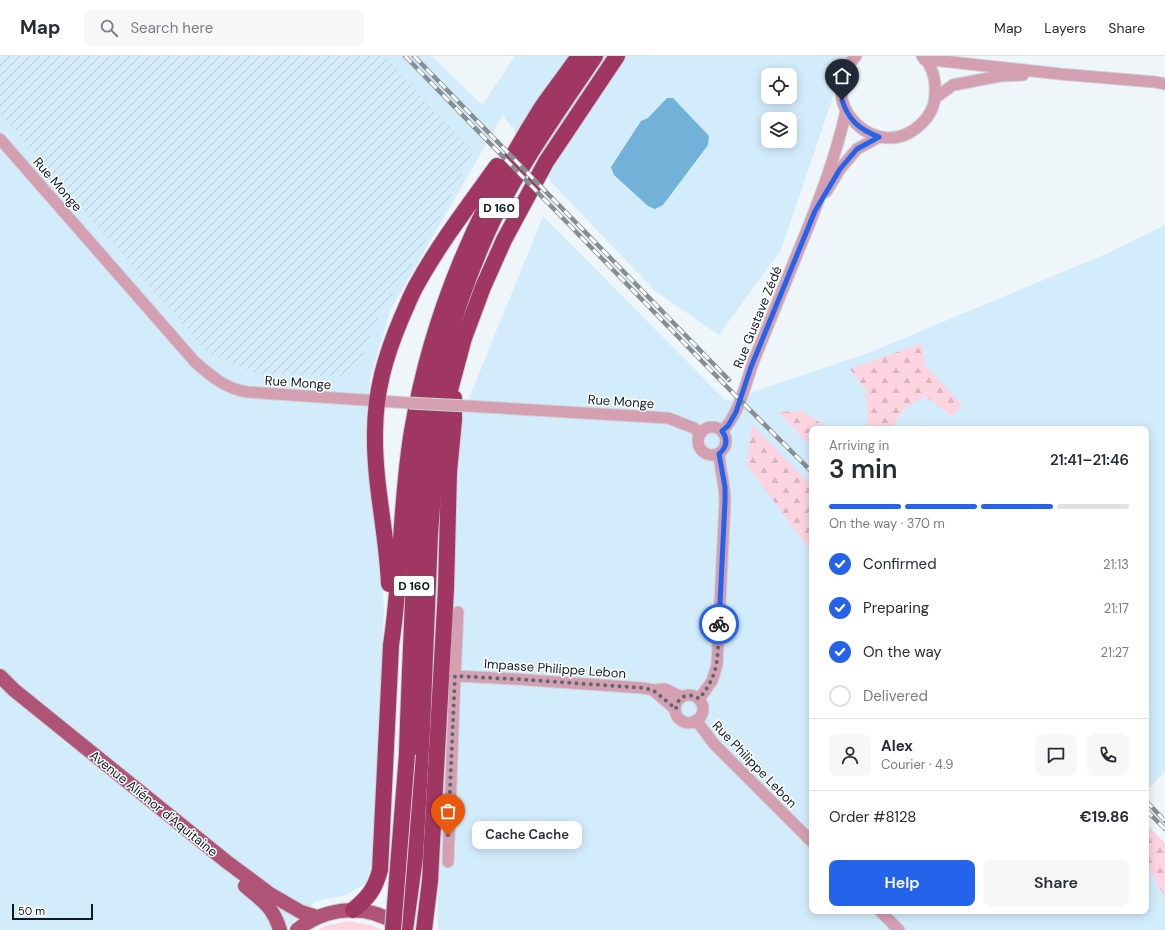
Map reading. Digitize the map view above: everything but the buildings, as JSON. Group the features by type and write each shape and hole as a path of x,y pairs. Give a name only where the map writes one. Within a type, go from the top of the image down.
{"highway":[{"path":"391,645 396,612 412,431 427,357 460,261 478,220 543,106 579,56"},
{"name":"D 160","path":"404,930 415,857 413,754 419,488 423,453 438,376 448,334 466,282 481,246 508,191 530,153 595,56"},
{"name":"D 160","path":"393,930 413,754 436,454 442,420 464,338 483,287 504,240 546,162 617,56"},
{"path":"353,910 369,896 377,882 380,870 391,645 388,565 377,484 375,434 376,402 382,374 391,344 416,287 443,243 529,120 543,106"},
{"path":"424,930 430,881 446,589 449,472 454,420 453,380"}],"main road":[{"name":"Avenue Aliénor d'Aquitaine","path":"0,676 20,695 227,862 270,894 301,912 316,917"},
{"name":"Avenue Aliénor d'Aquitaine","path":"0,690 10,696 266,903 276,917 280,930"},
{"path":"298,930 316,917 334,911 353,910 370,912 386,918 404,930"}],"street":[{"path":"856,56 850,62 843,74 841,89 842,100 846,111 854,123 866,132 879,137 896,137 907,134 917,128 932,110 936,84 932,71 923,57"},
{"path":"923,57 1060,74 1165,84"},
{"path":"935,98 953,85 980,79 1000,76 1060,74"},
{"name":"Rue Gustave Zédé","path":"722,431 728,426 736,412 751,367 815,211 840,138 846,111"},
{"name":"Rue Gustave Zédé","path":"815,211 840,169 857,149 879,137"},
{"name":"Rue Monge","path":"0,139 195,362 213,378 236,390 376,402 668,418 694,428 700,434"},
{"path":"710,427 715,427 722,431 726,439 723,451 719,454 710,455 702,451 698,443 700,434 703,430 710,427"},
{"path":"699,699 712,681 717,665 725,501 725,487 719,454"},
{"path":"448,862 458,612"},
{"name":"Impasse Philippe Lebon","path":"455,676 643,688 653,690 665,689 682,697"},
{"path":"653,690 676,709"},
{"path":"693,695 699,699 703,708 702,713 696,720 688,722 681,720 676,713 677,702 682,697 693,695"},
{"name":"Rue Philippe Lebon","path":"696,720 714,744 809,839"},
{"path":"883,914 899,930"}],"shaded area":[{"path":"0,56 432,56 482,105 515,56 847,56 781,250 719,335 655,291 552,183 503,115 391,309 370,378 366,422 384,608 373,860 366,883 347,895 316,901 285,930 0,930"},
{"path":"0,56 384,56 473,152 441,215 406,274 382,309 359,362 346,376 259,374 206,351 0,114"},
{"path":"543,216 726,401 871,352 1108,253 1165,225 1165,771 1149,789 1149,426 809,426 809,914 1149,914 1149,837 1165,853 1165,930 439,930 437,920 461,418"}],"green space":[{"path":"922,343 925,365 962,405 952,416 925,396 904,409 893,426 866,426 868,425 866,390 850,369"},
{"path":"802,411 824,426 809,426 809,444 778,412"},
{"path":"752,425 809,483 809,549 747,465"},
{"path":"1149,827 1165,843 1165,898 1150,869"},
{"path":"349,921 370,925 383,930 318,930 328,925"}],"water":[{"path":"667,98 673,98 709,136 708,145 663,205 655,209 648,206 614,175 611,167 641,121 648,118"}],"railway":[{"path":"405,56 727,387 809,469"},
{"path":"414,56 729,380"},
{"path":"1149,804 1165,821"},
{"path":"1149,813 1165,829"}],"way so far":[{"path":"448,835 455,676 643,688 653,690 676,709 677,702 686,695 693,695 699,699 712,681 717,665 719,624"}],"place":[{"name":"Cache Cache","path":"448,835"}],"route":[{"path":"719,624 725,501 725,487 719,454 723,451 726,443 725,435 722,431 728,426 736,412 751,367 815,211 840,169 857,149 879,137 866,132 854,123 846,111 842,100"}]}
